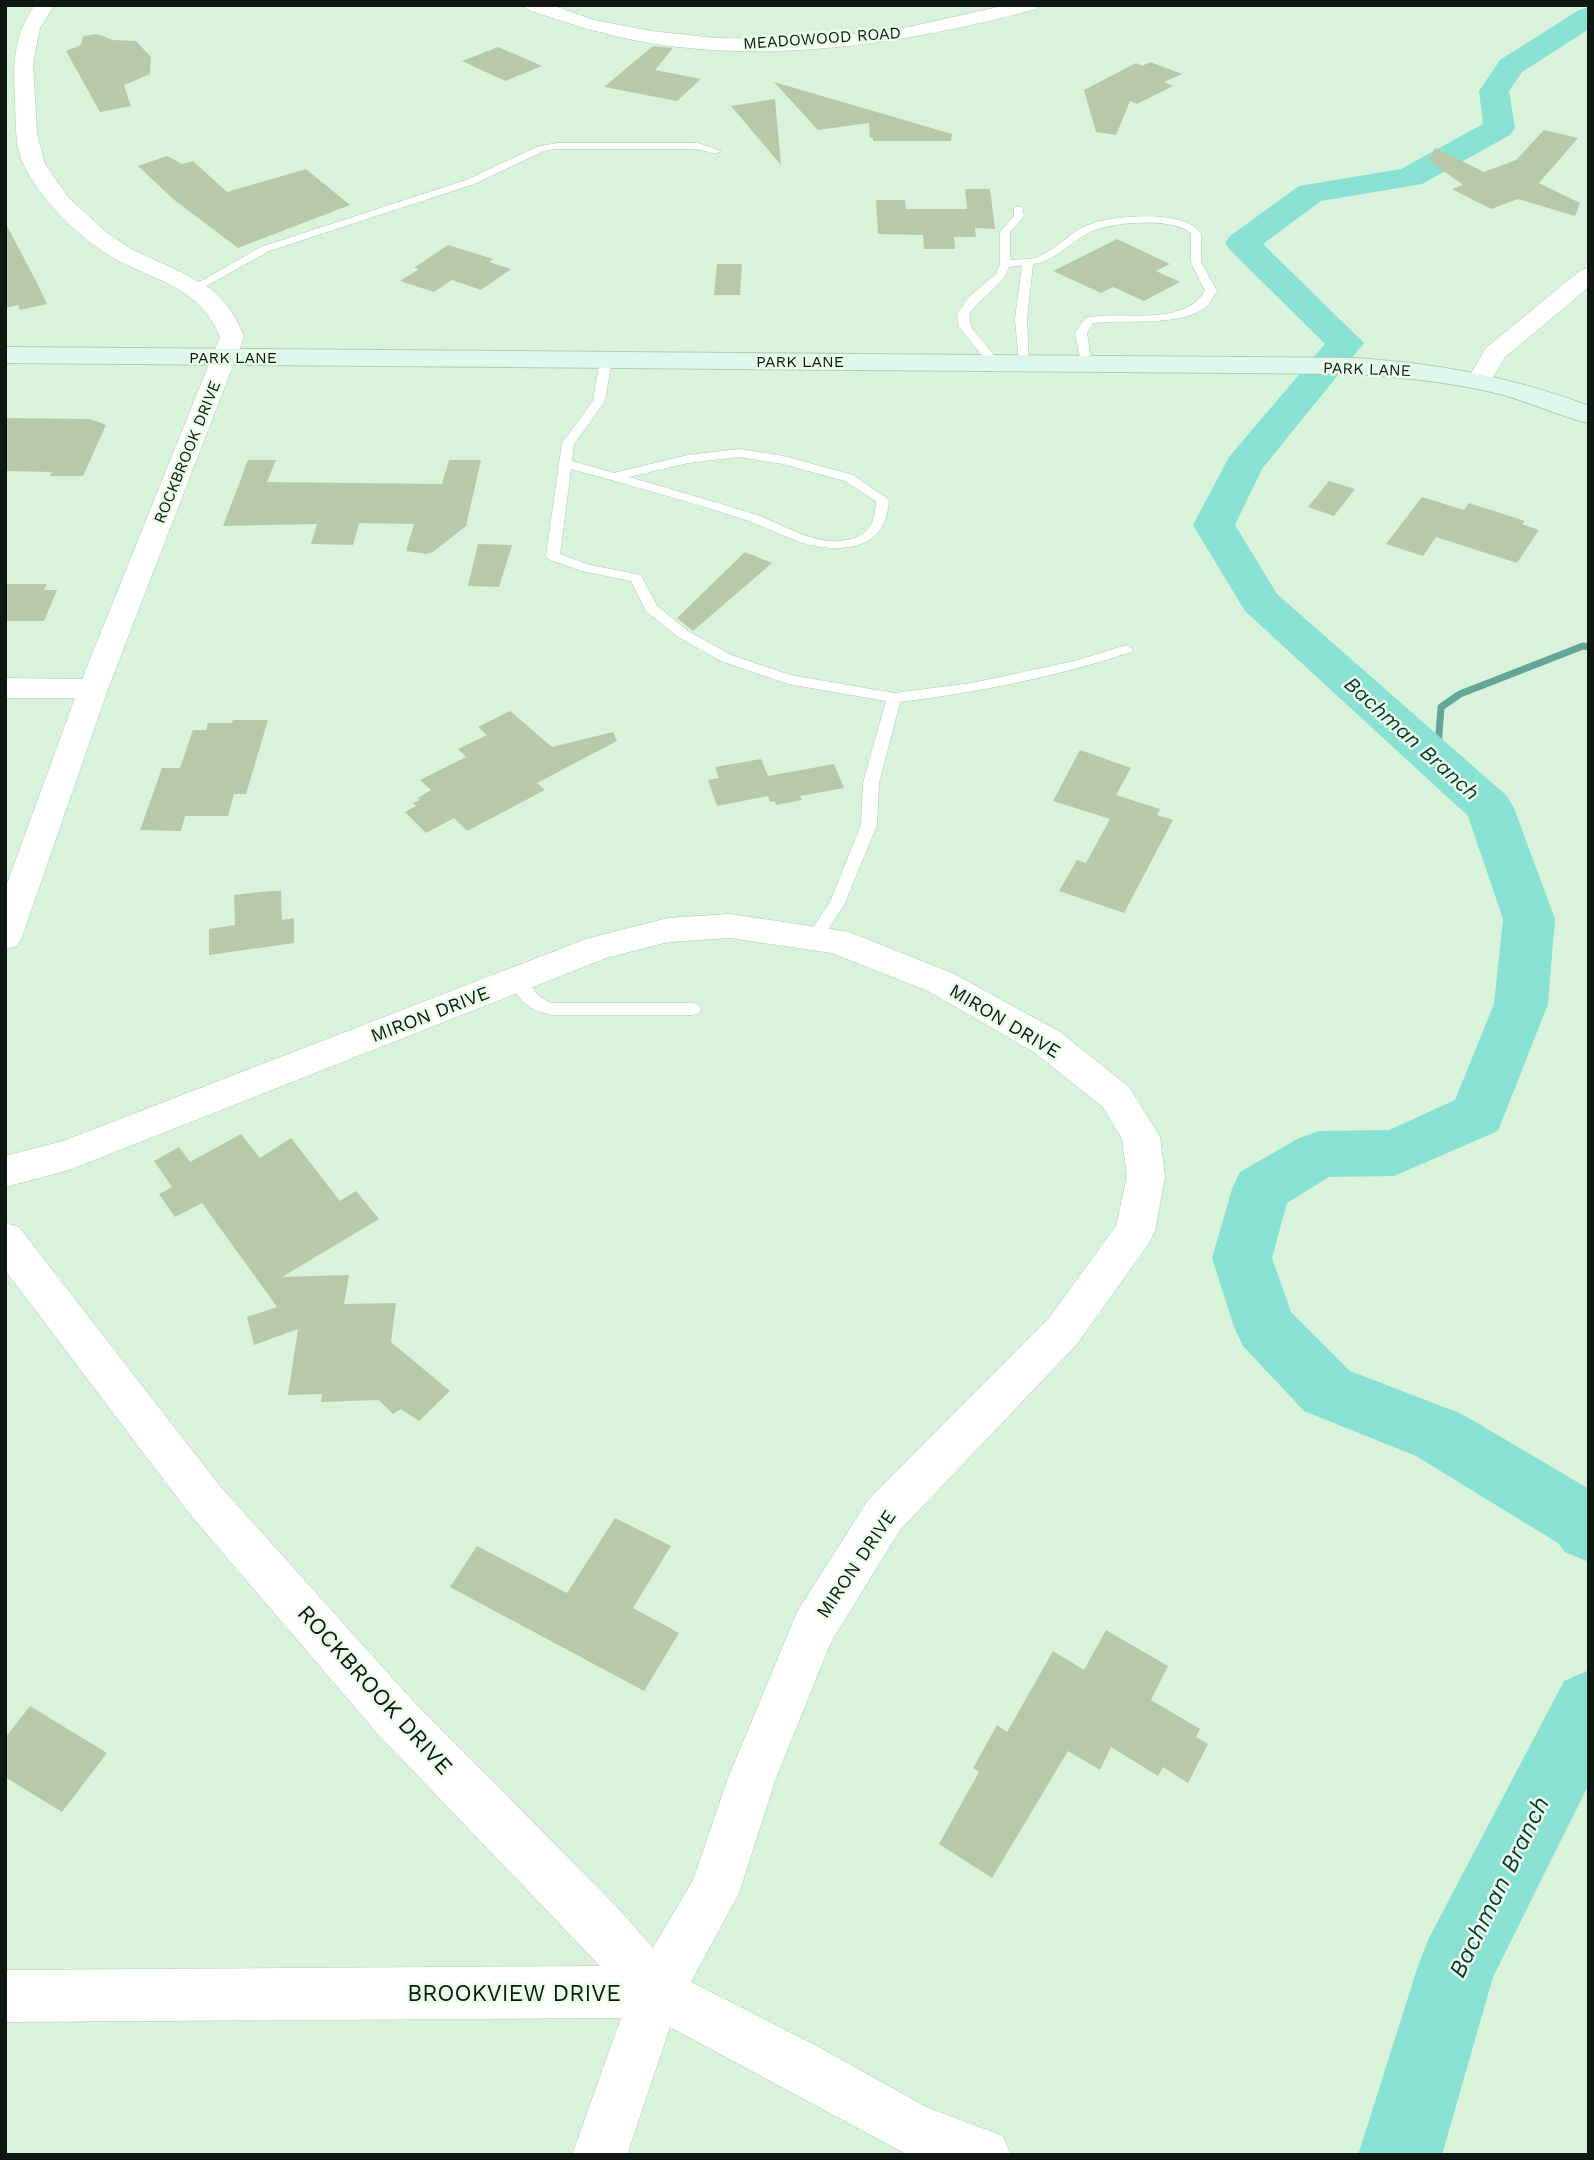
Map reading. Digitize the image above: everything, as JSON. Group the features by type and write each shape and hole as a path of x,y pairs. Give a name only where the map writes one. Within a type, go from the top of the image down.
{"street":[{"name":"ROCKBROOK DRIVE","path":"5,937 12,901 232,337 222,310 195,288 122,253 73,215 57,197 16,138 22,58 28,33 46,5"},
{"name":"MEADOWOOD ROAD","path":"533,5 586,25 625,34 683,41 766,44 897,35 980,19 1029,5"},
{"path":"1479,380 1495,353 1589,275"},
{"name":"PARK LANE","path":"5,355 1354,366 1423,371 1479,380 1529,393 1589,415"},
{"path":"5,688 93,689"},
{"name":"MIRON DRIVE","path":"5,1172 69,1155 598,948 668,930 730,926 837,941 940,982 1047,1042 1116,1097 1142,1137 1146,1176 1135,1231 1063,1331 884,1516 813,1628 752,1778 714,1893 656,1992"},
{"name":"ROCKBROOK DRIVE","path":"5,1239 204,1499 394,1716 597,1923 656,1992"},
{"path":"599,2155 656,1992"},
{"name":"BROOKVIEW DRIVE","path":"5,1996 656,1992 796,2064 912,2129 984,2155"}],"lane":[{"path":"195,288 265,249 470,182 541,149 557,146 698,146 716,151"},
{"path":"994,363 965,327 963,314 973,299 996,282 1005,264 1005,232 1019,216 1018,209"},
{"path":"1005,264 1028,263 1055,252 1081,232 1108,223 1165,219 1187,225 1196,234 1196,262 1211,291 1204,303 1186,314 1103,316 1089,320 1081,332 1086,365"},
{"path":"1025,363 1021,320 1028,263"},
{"path":"606,360 598,401 585,423 568,443 554,556 587,568 636,578 651,608 683,634 726,658 788,679 894,698 972,688 1078,665 1126,649"},
{"path":"565,463 758,519 784,533 824,545 858,543 875,531 883,515 883,500 849,478 784,460 739,453 688,459 614,477"},
{"path":"814,938 837,903 869,825 871,783 894,698"},
{"path":"517,980 527,1000 552,1009 693,1009"}],"building":[{"path":"97,34 113,40 136,41 151,57 150,74 124,85 131,106 100,112 66,51 81,45 83,36"},
{"path":"653,46 673,48 655,70 701,79 677,101 604,87"},
{"path":"498,47 542,66 505,81 462,61"},
{"path":"1150,62 1182,74 1164,82 1173,86 1137,104 1130,101 1116,135 1096,132 1084,90 1136,63 1142,66"},
{"path":"774,82 952,134 951,141 873,141 873,138 870,138 869,123 818,130"},
{"path":"775,99 781,165 731,106"},
{"path":"1544,130 1578,138 1539,183 1580,203 1575,216 1518,199 1491,209 1452,189 1463,185 1429,160 1435,148 1484,172 1516,160"},
{"path":"167,156 182,164 193,161 227,192 306,169 350,205 238,248 173,199 138,166"},
{"path":"965,189 990,189 995,229 975,228 976,237 954,237 955,249 924,249 923,235 878,234 876,200 905,200 906,209 967,209"},
{"path":"5,222 47,304 20,310 18,305 5,308"},
{"path":"1117,239 1170,264 1156,271 1180,282 1144,301 1113,287 1101,293 1053,271"},
{"path":"448,245 493,259 489,262 511,269 481,290 452,280 434,292 400,281"},
{"path":"717,264 742,264 740,295 714,295"},
{"path":"5,418 90,419 106,425 83,476 50,476 52,472 5,471"},
{"path":"248,460 276,460 267,482 442,484 449,460 481,460 466,526 433,552 426,554 406,551 414,524 359,523 353,545 311,544 317,524 223,526"},
{"path":"1329,481 1355,489 1334,516 1308,507"},
{"path":"1422,497 1464,510 1469,503 1525,521 1522,524 1539,530 1517,563 1436,537 1423,556 1386,544"},
{"path":"478,544 512,545 499,587 468,586"},
{"path":"745,552 772,563 693,631 677,618"},
{"path":"5,584 47,584 44,590 57,590 44,621 5,621"},
{"path":"510,711 552,747 613,732 617,741 537,783 545,790 467,831 454,818 426,833 405,812 416,806 413,803 431,790 420,780 466,757 458,749 487,735 478,727"},
{"path":"233,720 268,720 246,794 234,794 228,816 185,816 181,831 140,830 162,768 180,768 193,730 206,730 208,723 232,723"},
{"path":"1080,750 1131,768 1116,795 1160,809 1157,815 1173,820 1124,913 1059,891 1077,860 1086,863 1110,819 1053,801"},
{"path":"761,759 768,776 834,764 844,788 800,796 802,800 776,805 775,801 770,802 768,796 717,806 708,780 719,778 715,767"},
{"path":"281,891 282,920 294,918 294,943 209,955 209,929 235,925 234,895"},
{"path":"241,1134 260,1158 291,1138 340,1201 356,1191 379,1219 282,1277 349,1275 344,1304 396,1303 391,1342 450,1391 419,1421 401,1409 393,1414 379,1400 321,1402 322,1394 288,1395 298,1329 254,1345 247,1317 277,1307 202,1203 175,1217 159,1194 172,1187 154,1161 179,1147 190,1162"},
{"path":"615,1518 671,1546 633,1608 679,1633 644,1691 450,1587 477,1546 567,1593"},
{"path":"1106,1630 1168,1666 1151,1700 1200,1729 1196,1737 1208,1744 1188,1783 1163,1767 1158,1776 1111,1747 1100,1770 1068,1751 992,1878 939,1844 979,1772 973,1768 997,1725 1007,1732 1053,1651 1084,1670"},
{"path":"30,1706 107,1753 62,1812 5,1777 5,1738"}],"waterway":[{"name":"Bachman Branch","path":"1589,16 1511,66 1494,91 1499,128 1410,177 1311,193 1242,243 1345,343 1243,466 1214,525 1260,602 1490,808 1529,919 1521,1004 1478,1115 1394,1153 1319,1154 1261,1189 1242,1258 1265,1327 1327,1391 1439,1435 1582,1521 1589,1530"},
{"path":"1437,761 1441,707 1460,694 1583,646 1589,647"},
{"name":"Bachman Branch","path":"1400,2155 1457,1966 1589,1706"}]}
